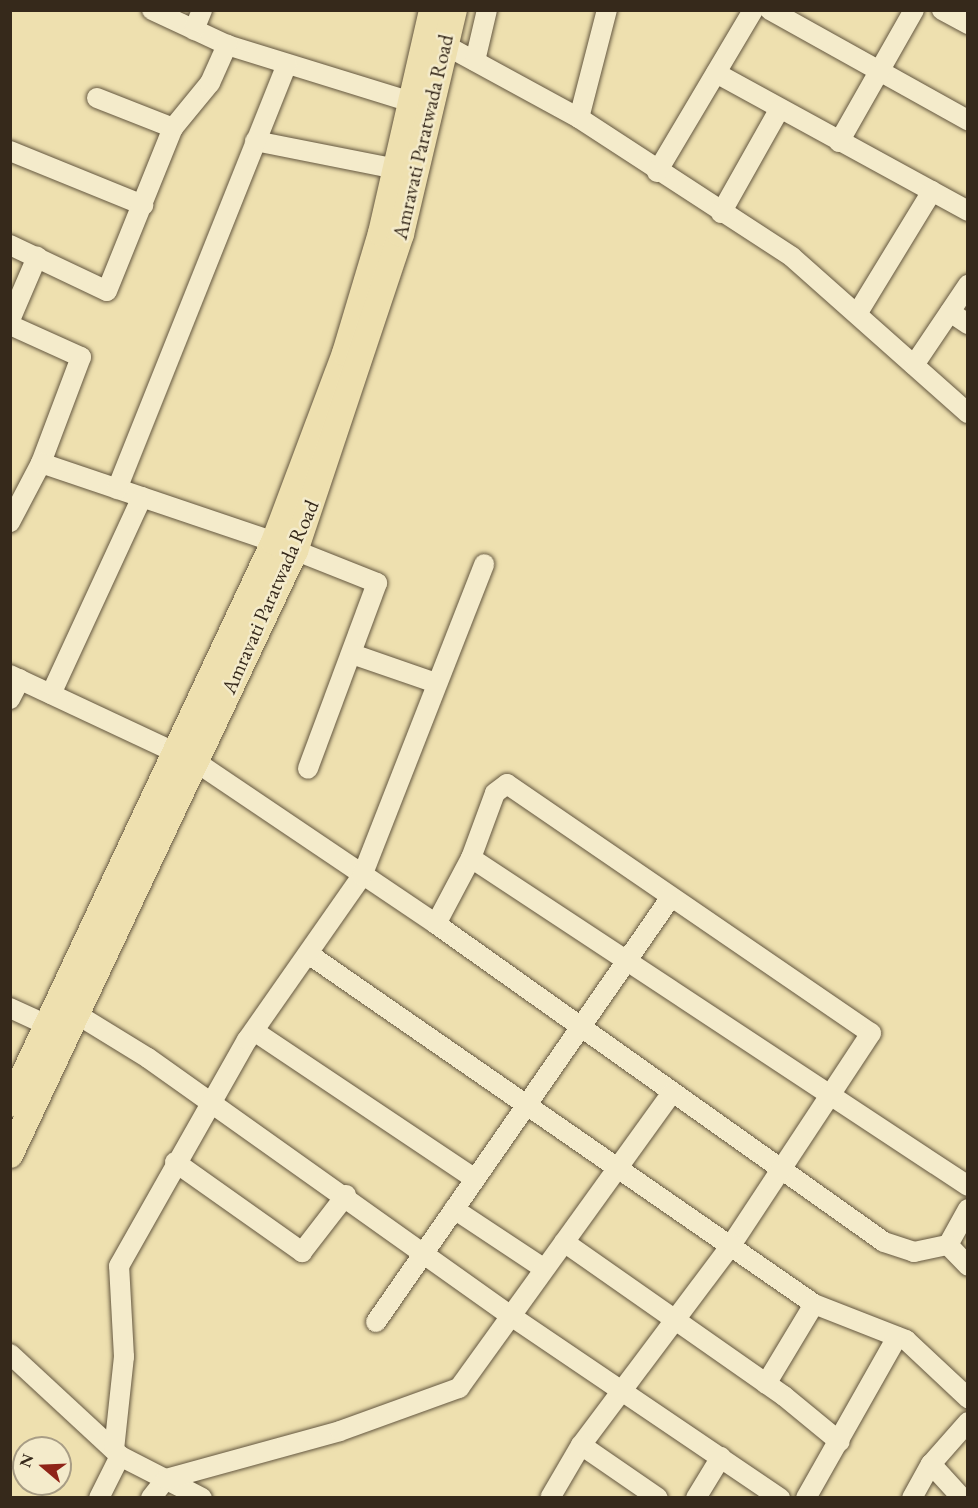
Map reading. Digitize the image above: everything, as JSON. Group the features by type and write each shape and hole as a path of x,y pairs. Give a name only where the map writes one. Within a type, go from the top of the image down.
{"main road":[{"name":"Amravati Paratwada Road","path":"10,1104 60,1014 187,758 285,547 356,381 422,106 432,10"},
{"name":"Amravati Paratwada Road","path":"285,547 345,353 396,170 445,45 454,10"},
{"name":"Amravati Paratwada Road","path":"10,1155 60,1014"}],"street":[{"path":"152,10 227,45 422,106"},
{"path":"194,30 202,10"},
{"path":"475,61 487,10"},
{"path":"579,118 607,10"},
{"path":"657,172 753,10"},
{"path":"770,10 968,120"},
{"path":"839,142 881,72 914,10"},
{"path":"942,10 968,24"},
{"path":"10,245 107,291 173,128 210,83 227,45"},
{"path":"445,45 579,118 657,172 792,257 968,413"},
{"path":"117,489 287,65"},
{"path":"716,73 779,110 968,211"},
{"path":"97,98 173,128"},
{"path":"721,213 779,110"},
{"path":"255,141 396,170"},
{"path":"10,151 143,205"},
{"path":"857,314 932,191"},
{"path":"10,320 37,257"},
{"path":"914,365 968,285"},
{"path":"950,312 968,324"},
{"path":"10,325 81,357 41,463 11,518"},
{"path":"41,463 285,547 377,583 355,655 308,769"},
{"path":"51,694 142,497"},
{"path":"99,1497 117,1453 124,1357 116,1274 175,1162 254,1031 310,955 362,876 484,564"},
{"path":"355,655 436,684"},
{"path":"10,699 15,677 187,758 436,924 884,1242 914,1252 948,1245 968,1209"},
{"path":"436,924 471,858 495,793 507,784 872,1033 833,1096 732,1244 581,1445 550,1497"},
{"path":"471,858 968,1186"},
{"path":"376,1323 524,1104 671,897"},
{"path":"310,955 620,1170 732,1244 814,1304 897,1337 968,1398"},
{"path":"10,1008 60,1014 212,1102 346,1195 511,1316 625,1389 780,1497"},
{"path":"254,1031 474,1179"},
{"path":"151,1497 166,1479 340,1431 452,1392 465,1382 543,1268 620,1170 672,1093"},
{"path":"175,1162 302,1252 346,1195"},
{"path":"454,1209 543,1268"},
{"path":"564,1242 766,1384 840,1442"},
{"path":"948,1245 968,1266"},
{"path":"766,1384 814,1304"},
{"path":"806,1497 840,1442 897,1337"},
{"path":"10,1354 117,1453 202,1497"},
{"path":"912,1497 931,1464 968,1422"},
{"path":"581,1445 658,1497"},
{"path":"696,1497 721,1457"},
{"path":"931,1464 962,1497"}]}
